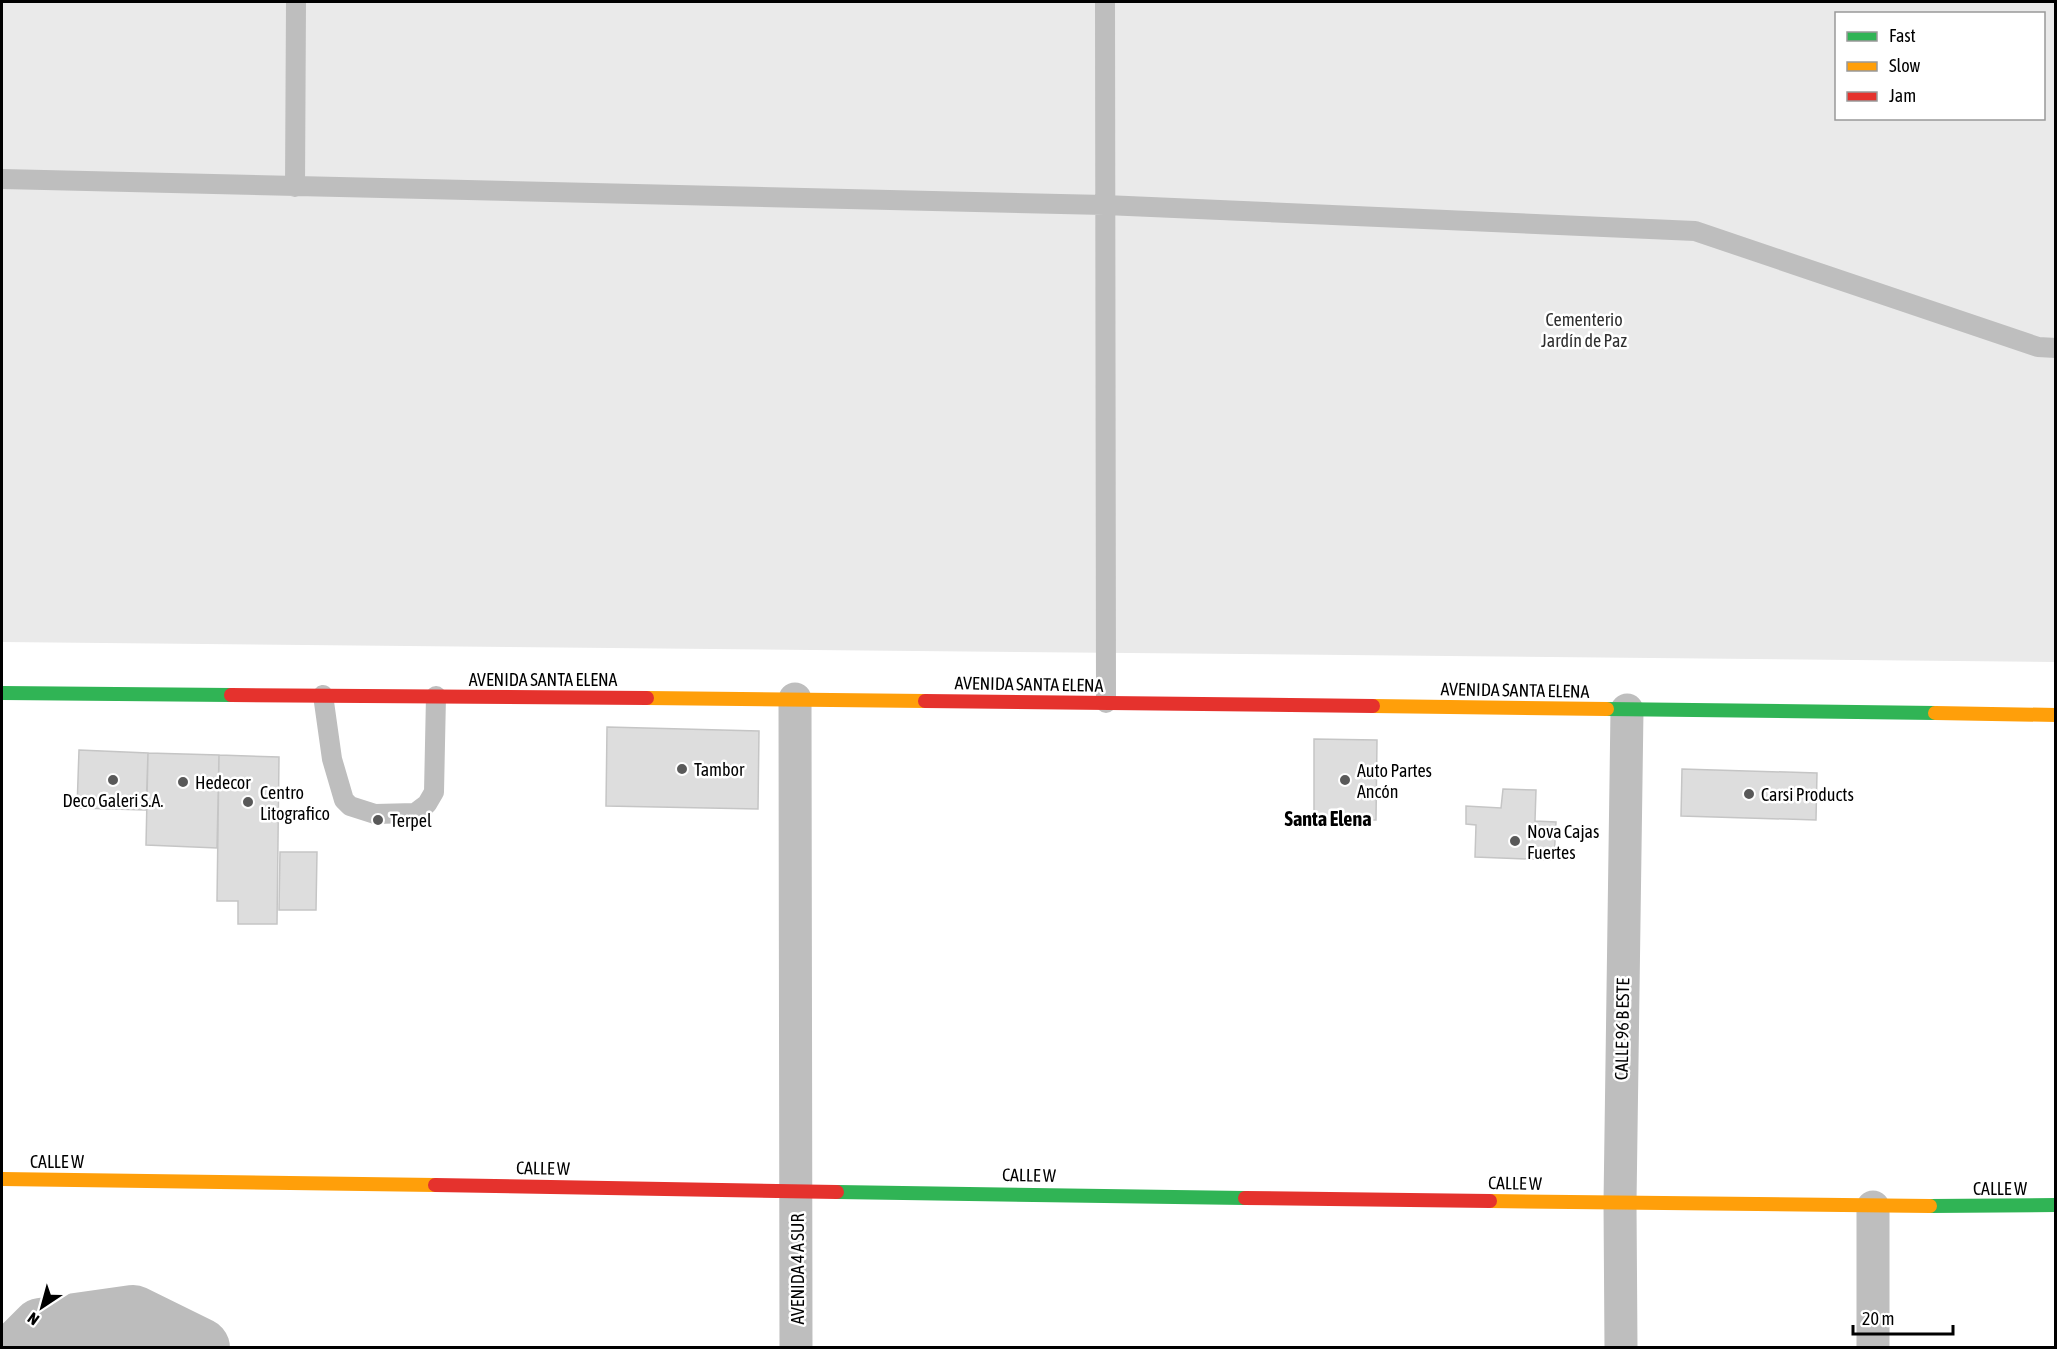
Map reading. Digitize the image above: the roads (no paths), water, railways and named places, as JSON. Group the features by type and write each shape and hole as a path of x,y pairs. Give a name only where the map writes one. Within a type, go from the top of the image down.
{"street":[{"name":"AVENIDA SANTA ELENA","path":"2,693 1106,702 2055,716"},
{"name":"AVENIDA 4 A SUR","path":"795,699 796,1347"},
{"name":"CALLE 96 B ESTE","path":"1621,1347 1620,1203 1627,710"},
{"name":"CALLE W","path":"2,1179 1873,1207 2055,1205"},
{"path":"1873,1207 1873,1347"}],"lane":[{"path":"295,187 296,2"},
{"path":"1105,2 1106,702"},
{"path":"2,179 1105,205 1695,231 2038,348 2055,348"},
{"path":"323,695 332,759 344,800 350,806 375,814 415,813 427,804 434,792 436,696"}],"waterway":[{"path":"21,1348 41,1328 133,1315 200,1348"}],"place":[{"name":"Tambor","path":"682,769"},
{"name":"Deco Galeri S.A.","path":"113,780"},
{"name":"Auto Partes Ancón","path":"1345,780"},
{"name":"Hedecor","path":"183,782"},
{"name":"Carsi Products","path":"1749,794"},
{"name":"Centro Litografico","path":"248,802"},
{"name":"Terpel","path":"378,820"},
{"name":"Nova Cajas Fuertes","path":"1515,841"}],"district":[{"name":"Santa Elena","path":"1328,818"}],"park label":[{"name":"Cementerio Jardín de Paz","path":"1584,329"}]}
